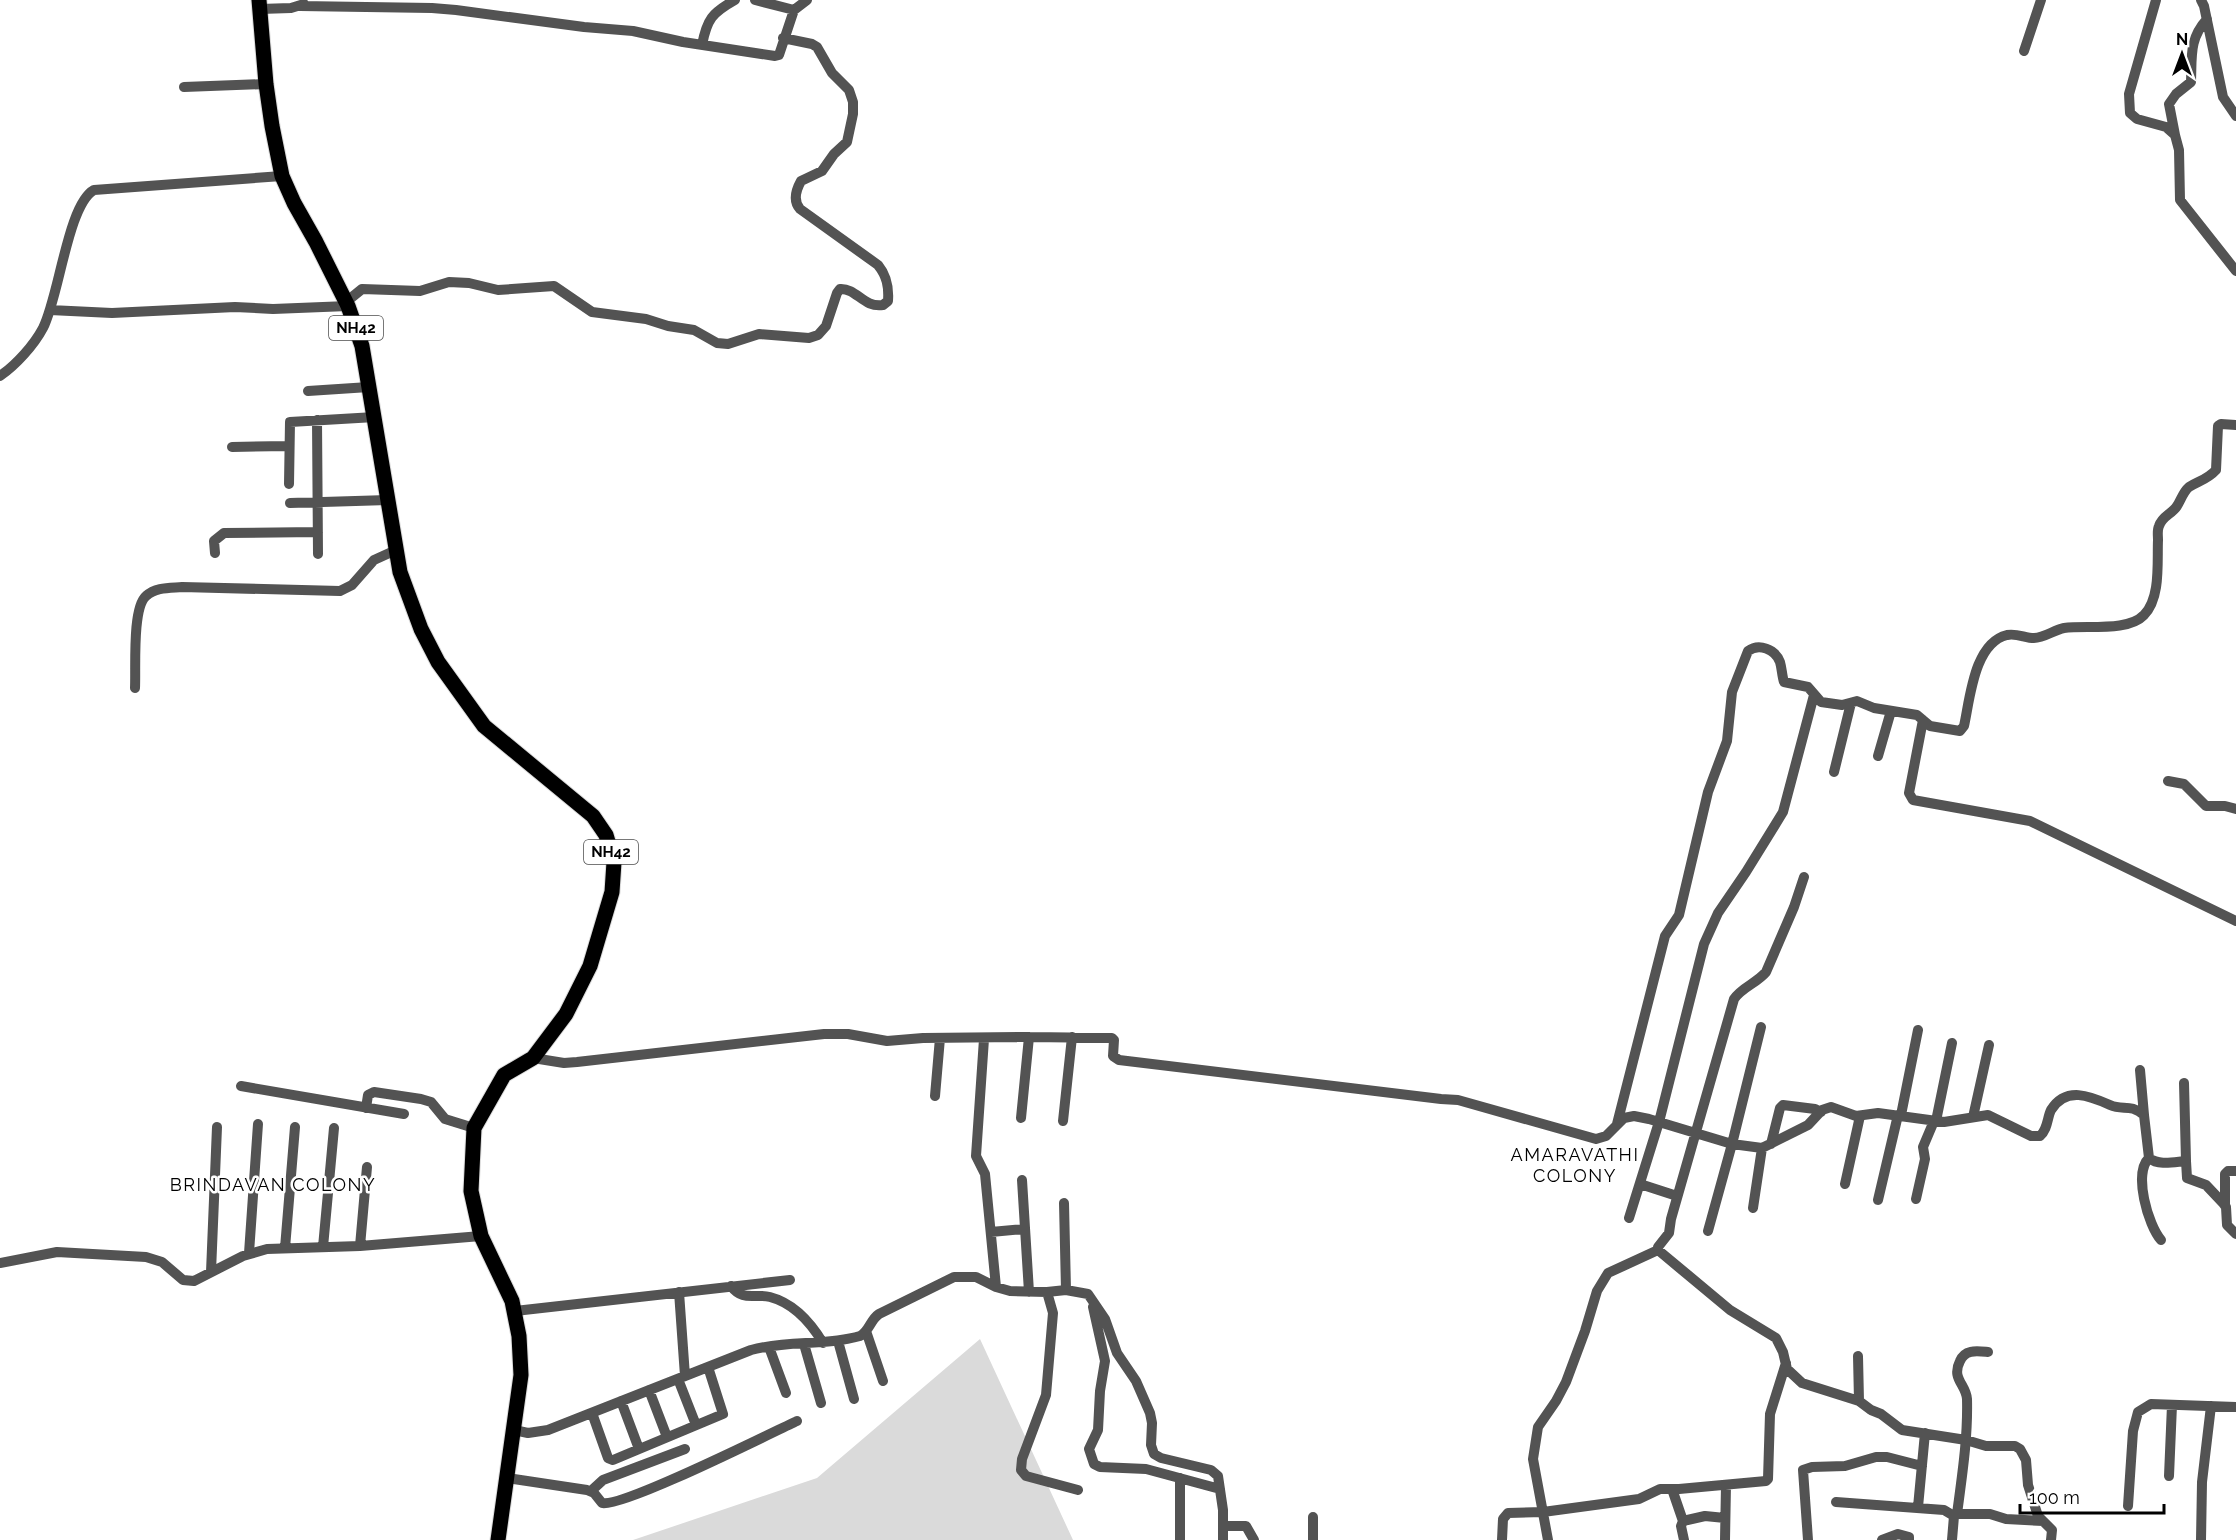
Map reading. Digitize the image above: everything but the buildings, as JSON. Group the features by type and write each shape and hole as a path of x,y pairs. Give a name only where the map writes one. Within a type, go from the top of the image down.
{"highway":[{"name":"NH42","path":"260,4 266,84 282,176 347,304 362,346 396,550 420,629 438,662 484,726 593,816 606,835 614,862 612,892 590,966 566,1014 533,1058 504,1075 474,1128 471,1191 481,1236 515,1311 519,1336 521,1375 498,1540"}],"street":[{"path":"300,6 310,0"},
{"path":"702,45 710,17 735,0"},
{"path":"754,0 794,10"},
{"path":"260,4 456,10 633,31 702,45 777,56 794,10 807,0"},
{"path":"2024,51 2041,0"},
{"path":"2156,0 2129,94 2129,105 2133,117 2166,127 2175,135"},
{"path":"2203,2 2223,97 2236,116"},
{"path":"2207,19 2199,27 2192,44 2191,82 2176,94 2169,104 2179,150 2180,200 2236,271"},
{"path":"50,310 112,313 235,306 273,309 347,304 362,289 420,291 449,282 498,290 554,286 592,312 646,319 668,326 698,331 710,340 722,344 759,334 809,338 818,335 826,326 840,289 850,290 868,304 883,305 888,301 888,288 886,277 878,265 796,204 801,181 822,171 834,154 847,142 853,102 849,90 832,73 817,47 783,38"},
{"path":"184,87 266,84"},
{"path":"0,376 14,365 43,327 50,310 75,216 82,201 90,192 282,176"},
{"path":"308,391 369,387"},
{"path":"288,484 290,422 375,417"},
{"path":"317,420 318,554"},
{"path":"1617,1125 1665,936 1679,915 1708,792 1727,741 1732,692 1748,651 1758,646 1765,647 1774,653 1781,664 1784,682 1808,687 1821,702 1842,705 1857,701 1874,708 1917,716 1930,726 1956,732 1963,729 1976,672 1984,653 1994,641 2015,635 2035,638 2061,628 2118,626 2132,623 2146,614 2155,593 2159,526 2176,508 2186,490 2205,480 2216,470 2216,430 2218,426 2221,424 2236,425"},
{"path":"232,447 288,446"},
{"path":"290,502 388,500"},
{"path":"214,553 214,541 224,533 318,532"},
{"path":"135,688 140,604 153,592 163,588 182,587 340,591 352,585 374,560 396,550"},
{"path":"1629,1218 1659,1122 1704,944 1718,913 1783,812 1814,695"},
{"path":"1834,772 1851,703"},
{"path":"1878,756 1891,711"},
{"path":"1923,720 1909,793 1912,800 2030,821 2236,921"},
{"path":"2168,781 2184,784 2206,806 2225,806 2236,809"},
{"path":"1548,1540 1533,1459 1538,1427 1566,1382 1601,1283 1613,1269 1658,1250 1669,1233 1694,1133 1734,999 1739,993 1760,980 1766,972 1794,907 1804,877"},
{"path":"1707,1231 1732,1144 1761,1027"},
{"path":"1878,1200 1918,1030"},
{"path":"533,1058 564,1063 577,1062 825,1034 854,1035 887,1041 940,1038 1112,1038 1113,1056 1119,1060 1458,1100 1596,1139 1606,1136 1624,1118 1634,1116 1732,1144 1767,1146 1808,1125 1827,1108 1837,1108 1860,1116 1870,1113 1949,1122 1982,1114 1993,1116 2031,1136 2040,1136 2045,1131 2053,1108 2066,1097 2074,1095 2091,1095 2113,1106 2133,1107 2144,1115"},
{"path":"1021,1118 1029,1037"},
{"path":"1063,1121 1072,1037"},
{"path":"935,1096 940,1038"},
{"path":"984,1039 976,1156 985,1174 996,1287"},
{"path":"1916,1199 1925,1159 1923,1147 1935,1121 1952,1043"},
{"path":"1973,1117 1989,1045"},
{"path":"2140,1070 2149,1158 2151,1161 2162,1163 2186,1161"},
{"path":"2184,1083 2187,1178 2206,1185 2225,1205"},
{"path":"241,1086 404,1114"},
{"path":"366,1108 368,1095 372,1092 421,1099 430,1102 445,1119 474,1128"},
{"path":"1753,1208 1767,1146 1780,1108 1783,1105 1815,1109 1821,1112"},
{"path":"1845,1184 1860,1116"},
{"path":"249,1253 258,1124"},
{"path":"285,1248 295,1126"},
{"path":"211,1272 217,1127"},
{"path":"323,1247 334,1128"},
{"path":"2149,1158 2141,1172 2150,1223 2161,1240"},
{"path":"360,1246 367,1167"},
{"path":"2236,1171 2228,1171 2225,1174 2227,1225 2236,1234"},
{"path":"1022,1180 1029,1292"},
{"path":"1640,1184 1677,1196"},
{"path":"1064,1203 1066,1290"},
{"path":"991,1232 1024,1228"},
{"path":"0,1263 57,1252 156,1258 188,1281 194,1281 249,1253 267,1249 360,1246 481,1236"},
{"path":"1658,1250 1730,1310 1776,1338 1791,1374 1802,1383 1859,1401 1872,1411 1881,1414 1898,1428 1966,1440 1986,1446 2015,1446 2020,1449 2026,1460 2031,1498 2038,1516 2052,1530 2051,1540"},
{"path":"514,1430 537,1433 751,1350 823,1343 860,1336 879,1314 954,1276 976,1277 996,1287 1029,1292 1066,1290 1084,1292 1105,1319 1117,1353 1136,1381 1150,1413 1151,1445 1154,1454 1161,1458 1215,1472 1220,1489 1223,1540"},
{"path":"515,1311 790,1280"},
{"path":"731,1286 741,1296 768,1296 788,1305 814,1329 823,1343"},
{"path":"680,1292 681,1378 696,1425"},
{"path":"1047,1292 1053,1313 1046,1395 1023,1451 1021,1470 1026,1476 1078,1490"},
{"path":"1092,1300 1105,1361 1100,1391 1098,1430 1089,1449 1090,1458 1094,1464 1100,1467 1146,1469 1220,1489"},
{"path":"866,1331 884,1381"},
{"path":"838,1341 854,1400"},
{"path":"804,1344 821,1402"},
{"path":"769,1347 786,1393"},
{"path":"1952,1540 1966,1440 1967,1398 1958,1380 1958,1365 1963,1355 1967,1353 1988,1352"},
{"path":"1858,1356 1859,1401"},
{"path":"1502,1540 1506,1514 1543,1512 1639,1499 1660,1489 1762,1482 1768,1479 1770,1414 1786,1363"},
{"path":"592,1413 608,1458 613,1460 724,1412 708,1367"},
{"path":"649,1390 668,1437"},
{"path":"621,1401 639,1449"},
{"path":"2128,1506 2133,1431 2138,1412 2151,1404 2236,1407"},
{"path":"2169,1476 2172,1405"},
{"path":"2201,1540 2202,1482 2211,1406"},
{"path":"507,1478 591,1491 602,1503 610,1504 644,1492 797,1421"},
{"path":"1918,1507 1925,1433"},
{"path":"591,1491 603,1480 685,1449"},
{"path":"1808,1540 1803,1470 1812,1467 1845,1466 1887,1456 1922,1466"},
{"path":"1180,1478 1180,1540"},
{"path":"1725,1540 1726,1485"},
{"path":"1672,1489 1683,1521 1681,1526 1684,1540"},
{"path":"1836,1502 1918,1507 1944,1510 1955,1514 1990,1514 2006,1519 2043,1521"},
{"path":"1683,1521 1705,1516 1725,1518"},
{"path":"1313,1518 1313,1540"},
{"path":"1223,1526 1246,1526 1254,1540"},
{"path":"1882,1540 1898,1534 1909,1536 1909,1540"}],"shaded area":[{"path":"980,1339 1073,1540 633,1540 817,1478"}],"district":[{"name":"AMARAVATHI COLONY","path":"1575,1165"},
{"name":"BRINDAVAN COLONY","path":"273,1185"}]}
